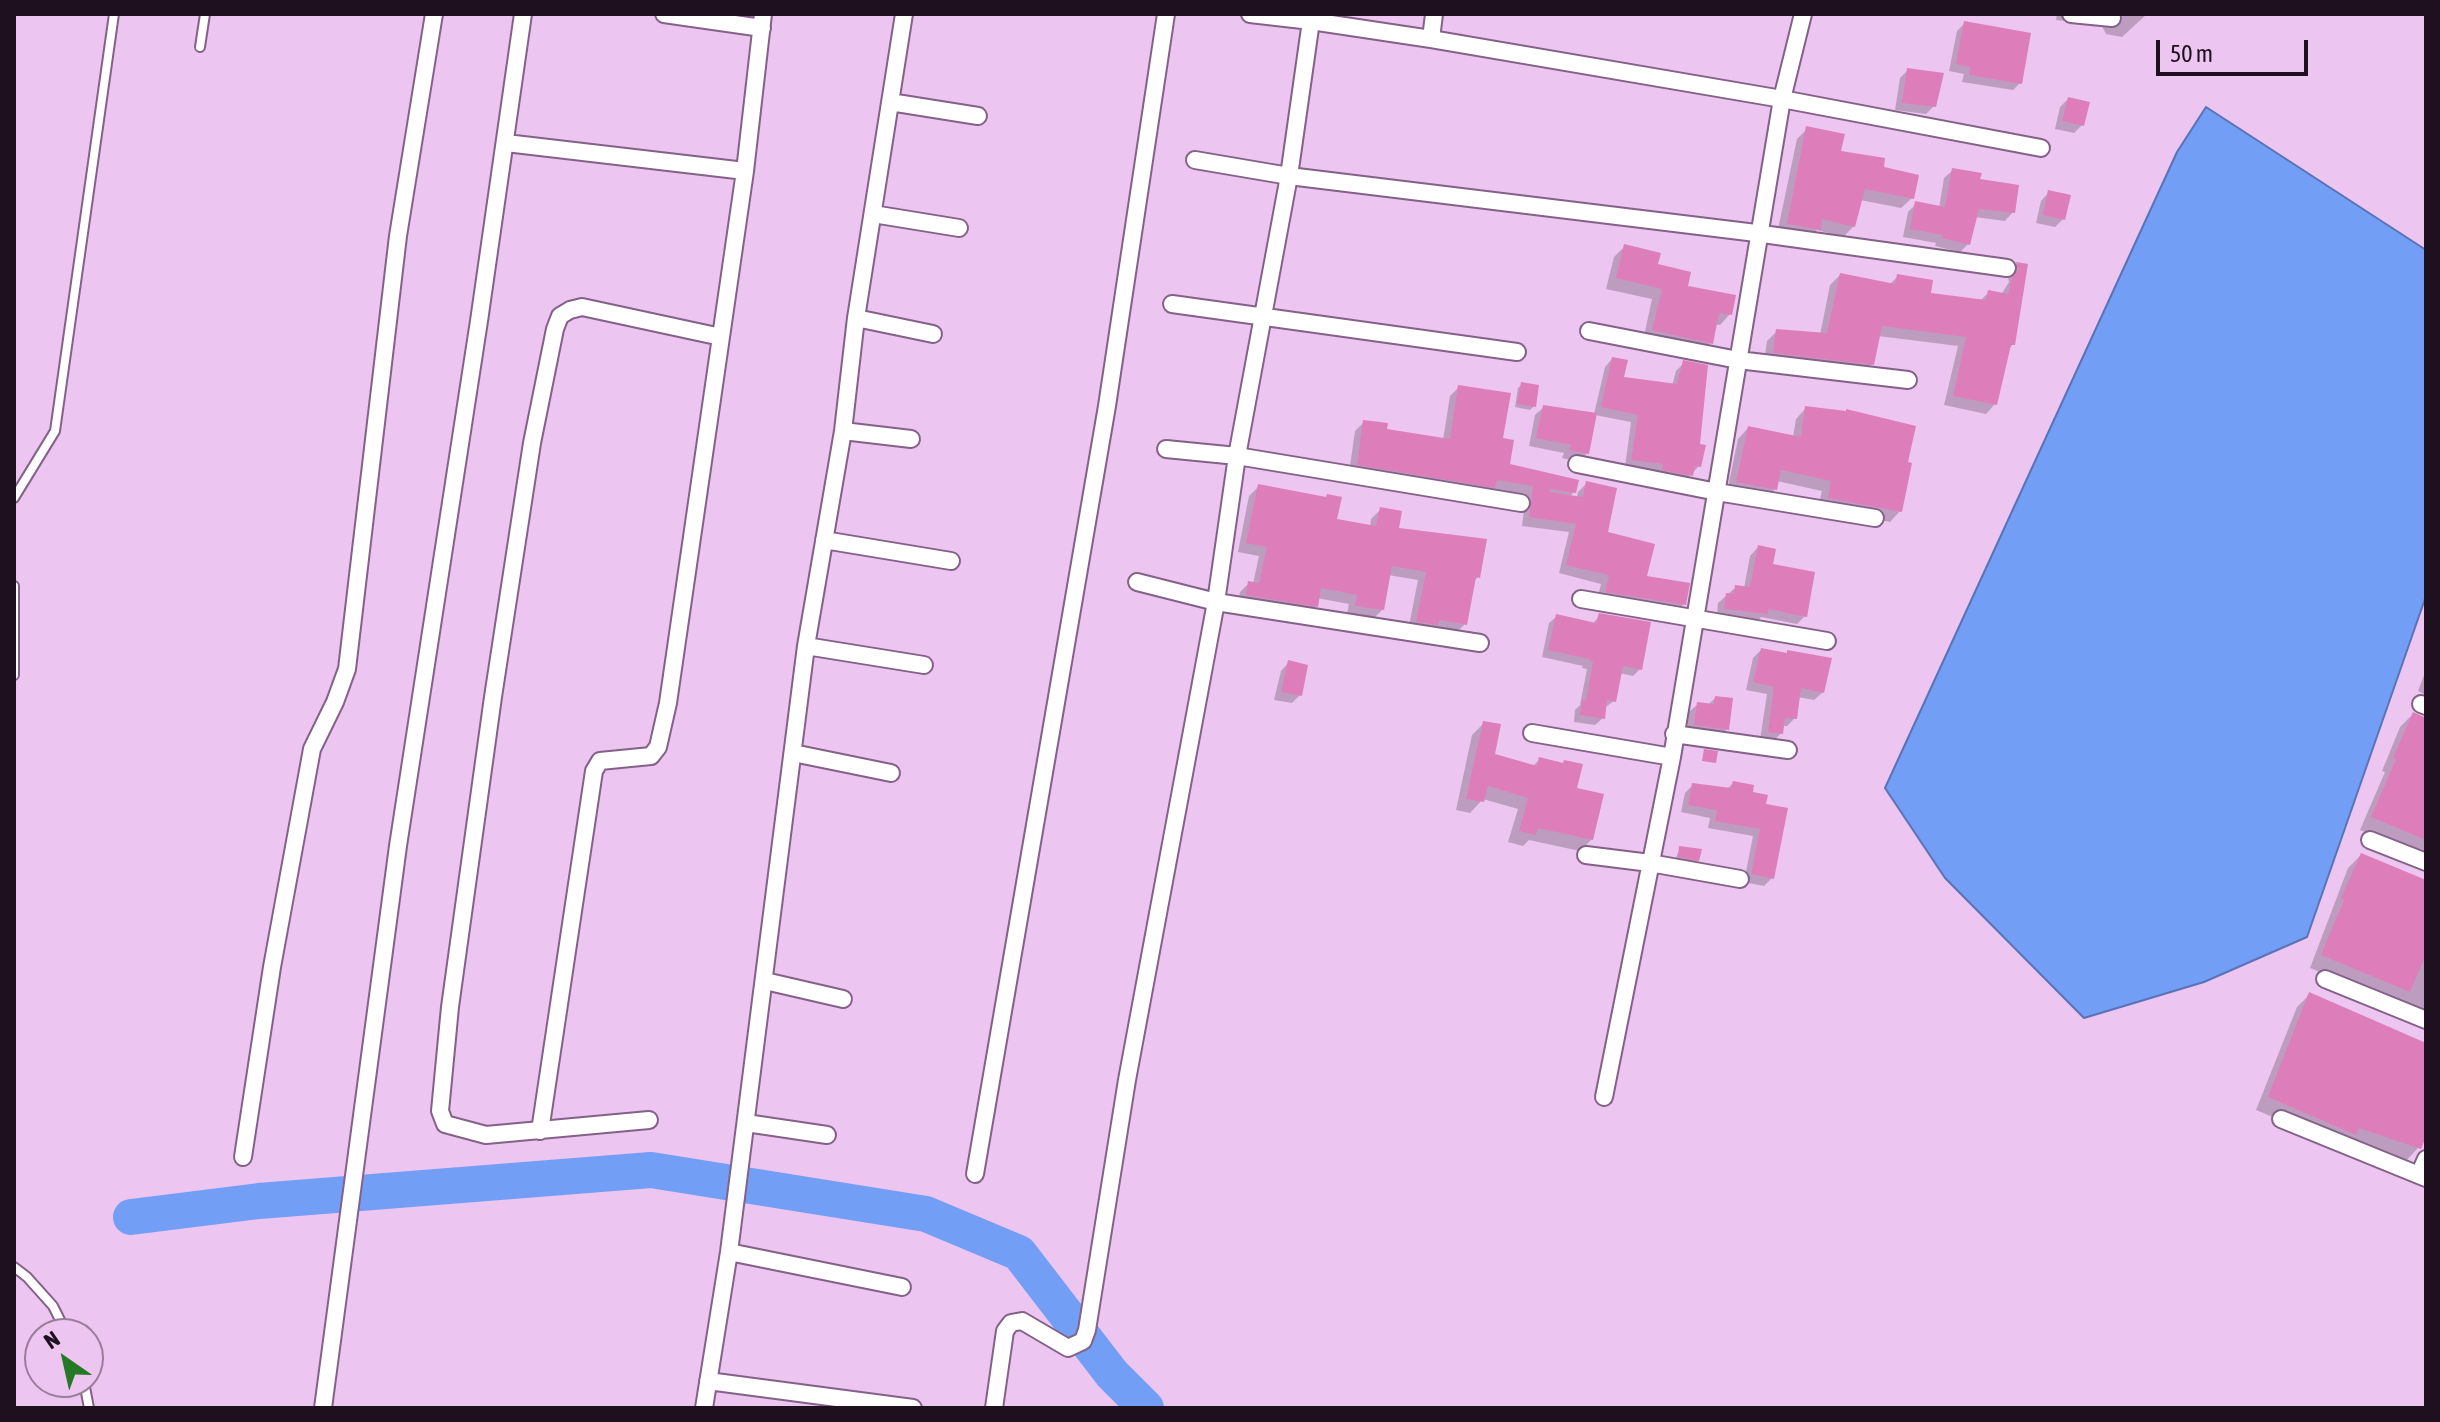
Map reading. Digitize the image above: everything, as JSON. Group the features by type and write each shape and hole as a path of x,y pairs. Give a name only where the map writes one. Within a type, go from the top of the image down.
{"street":[{"path":"243,1157 272,967 312,749 347,669 398,236 434,14"},
{"path":"323,1408 398,846 523,14"},
{"path":"540,1131 594,771 600,761 651,756 658,747 668,703 745,171 762,21 664,14"},
{"path":"704,1408 729,1252 806,646 843,431 856,318 904,14"},
{"path":"975,1174 1107,406 1166,14"},
{"path":"1250,14 1431,39 1782,99 2041,148"},
{"path":"1431,39 1434,14"},
{"path":"1604,1097 1672,757 1782,99 1803,14"},
{"path":"2071,14 2112,18"},
{"path":"994,1408 1005,1331 1011,1323 1022,1321 1068,1348 1083,1341 1087,1330 1127,1080 1216,602 1237,456 1289,176 1311,21"},
{"path":"890,102 978,116"},
{"path":"506,143 745,171"},
{"path":"1195,160 1289,176 1759,233 2007,268"},
{"path":"873,214 959,228"},
{"path":"1172,304 1517,352"},
{"path":"649,1120 486,1135 445,1124 440,1111 450,1007 493,697 532,443 555,329 560,316 582,307 721,337"},
{"path":"856,318 933,334"},
{"path":"1589,331 1738,360 1908,380"},
{"path":"843,431 911,439"},
{"path":"1166,449 1237,456 1521,503"},
{"path":"1577,464 1717,492 1875,518"},
{"path":"824,540 951,561"},
{"path":"1137,582 1216,602 1480,643"},
{"path":"1581,599 1827,641"},
{"path":"806,646 924,665"},
{"path":"1532,733 1672,757"},
{"path":"1674,734 1788,750"},
{"path":"793,753 891,773"},
{"path":"2370,840 2426,862"},
{"path":"1586,855 1740,879"},
{"path":"2325,979 2426,1020"},
{"path":"765,981 843,999"},
{"path":"2281,1119 2423,1176 2426,1159"},
{"path":"746,1123 827,1135"},
{"path":"729,1252 902,1287"},
{"path":"708,1381 913,1408"}],"lane":[{"path":"14,498 55,431 114,14"},
{"path":"200,47 205,14"},
{"path":"14,586 14,675"},
{"path":"14,1267 53,1306 59,1318"}],"water":[{"path":"2206,107 2426,250 2426,596 2307,937 2204,982 2084,1018 1945,878 1885,788 2177,152"}],"building":[{"path":"1964,21 2031,33 2022,84 1969,75 1970,67 1956,64"},
{"path":"1907,68 1944,73 1936,107 1902,103"},
{"path":"2068,97 2090,102 2084,126 2062,121"},
{"path":"1806,126 1845,134 1841,151 1885,158 1884,167 1919,175 1914,199 1865,189 1855,227 1822,219 1821,230 1787,224"},
{"path":"1952,168 1982,173 1980,179 2019,185 2015,213 1979,209 1970,245 1942,238 1943,235 1910,229 1915,201 1945,207"},
{"path":"2048,190 2071,195 2065,220 2043,215"},
{"path":"1624,244 1661,253 1658,264 1691,272 1688,286 1736,295 1732,315 1719,313 1713,344 1652,330 1662,289 1616,278"},
{"path":"2016,262 2028,264 2015,345 2011,345 1997,405 1953,396 1966,337 1882,326 1874,365 1773,353 1776,329 1827,333 1840,273 1895,284 1897,274 1933,280 1931,293 1986,300 1988,290 2008,294 2012,278 2018,270"},
{"path":"1612,357 1628,360 1624,377 1677,384 1683,360 1708,365 1700,444 1706,445 1701,467 1695,466 1693,476 1662,470 1663,464 1631,460 1638,415 1601,407"},
{"path":"1521,382 1539,385 1536,407 1517,404"},
{"path":"1458,385 1511,393 1503,438 1514,440 1510,464 1579,480 1576,493 1550,489 1549,492 1583,497 1586,481 1617,488 1608,532 1655,544 1647,576 1690,583 1686,605 1605,592 1609,575 1566,565 1576,524 1529,517 1533,486 1497,480 1495,488 1357,465 1363,420 1388,423 1387,429 1450,439"},
{"path":"1543,405 1597,413 1589,454 1569,450 1571,445 1536,438"},
{"path":"1805,406 1846,409 1916,426 1902,512 1828,498 1831,481 1781,470 1777,490 1736,482 1748,426 1801,437"},
{"path":"1258,484 1326,497 1327,494 1342,497 1337,519 1376,526 1380,507 1402,511 1399,528 1487,539 1467,625 1440,620 1438,625 1416,622 1426,572 1392,566 1384,610 1355,606 1357,595 1321,588 1318,607 1246,595 1248,581 1259,583 1267,547 1246,543"},
{"path":"1758,545 1776,549 1773,564 1815,572 1807,617 1768,609 1768,614 1724,609 1726,593 1734,594 1735,585 1750,587"},
{"path":"1599,613 1651,622 1642,670 1623,666 1616,702 1607,700 1605,719 1580,715 1582,700 1586,701 1593,662 1548,650 1556,614 1596,623"},
{"path":"1761,648 1832,658 1824,693 1801,688 1797,719 1785,718 1783,734 1768,732 1774,687 1753,682"},
{"path":"1288,660 1308,665 1302,696 1281,692"},
{"path":"1715,696 1733,698 1729,730 1694,725 1697,702 1714,704"},
{"path":"2413,712 2426,718 2426,840 2371,817"},
{"path":"1483,721 1501,724 1495,754 1537,766 1539,757 1583,764 1577,788 1604,794 1593,840 1538,828 1536,835 1519,831 1528,798 1488,786 1484,802 1466,799"},
{"path":"1704,749 1718,751 1716,763 1702,761"},
{"path":"1733,781 1754,785 1753,792 1768,795 1766,804 1788,808 1774,879 1751,874 1760,829 1715,821 1717,810 1688,805 1692,783 1731,788"},
{"path":"1679,846 1702,849 1699,861 1678,857"},
{"path":"2361,853 2426,880 2426,954 2410,992 2321,955"},
{"path":"2309,992 2426,1043 2426,1137 2421,1149 2359,1128 2356,1135 2268,1097"}],"waterway":[{"path":"131,1217 259,1201 651,1170 926,1214 1019,1253 1112,1374 1146,1408"}]}
